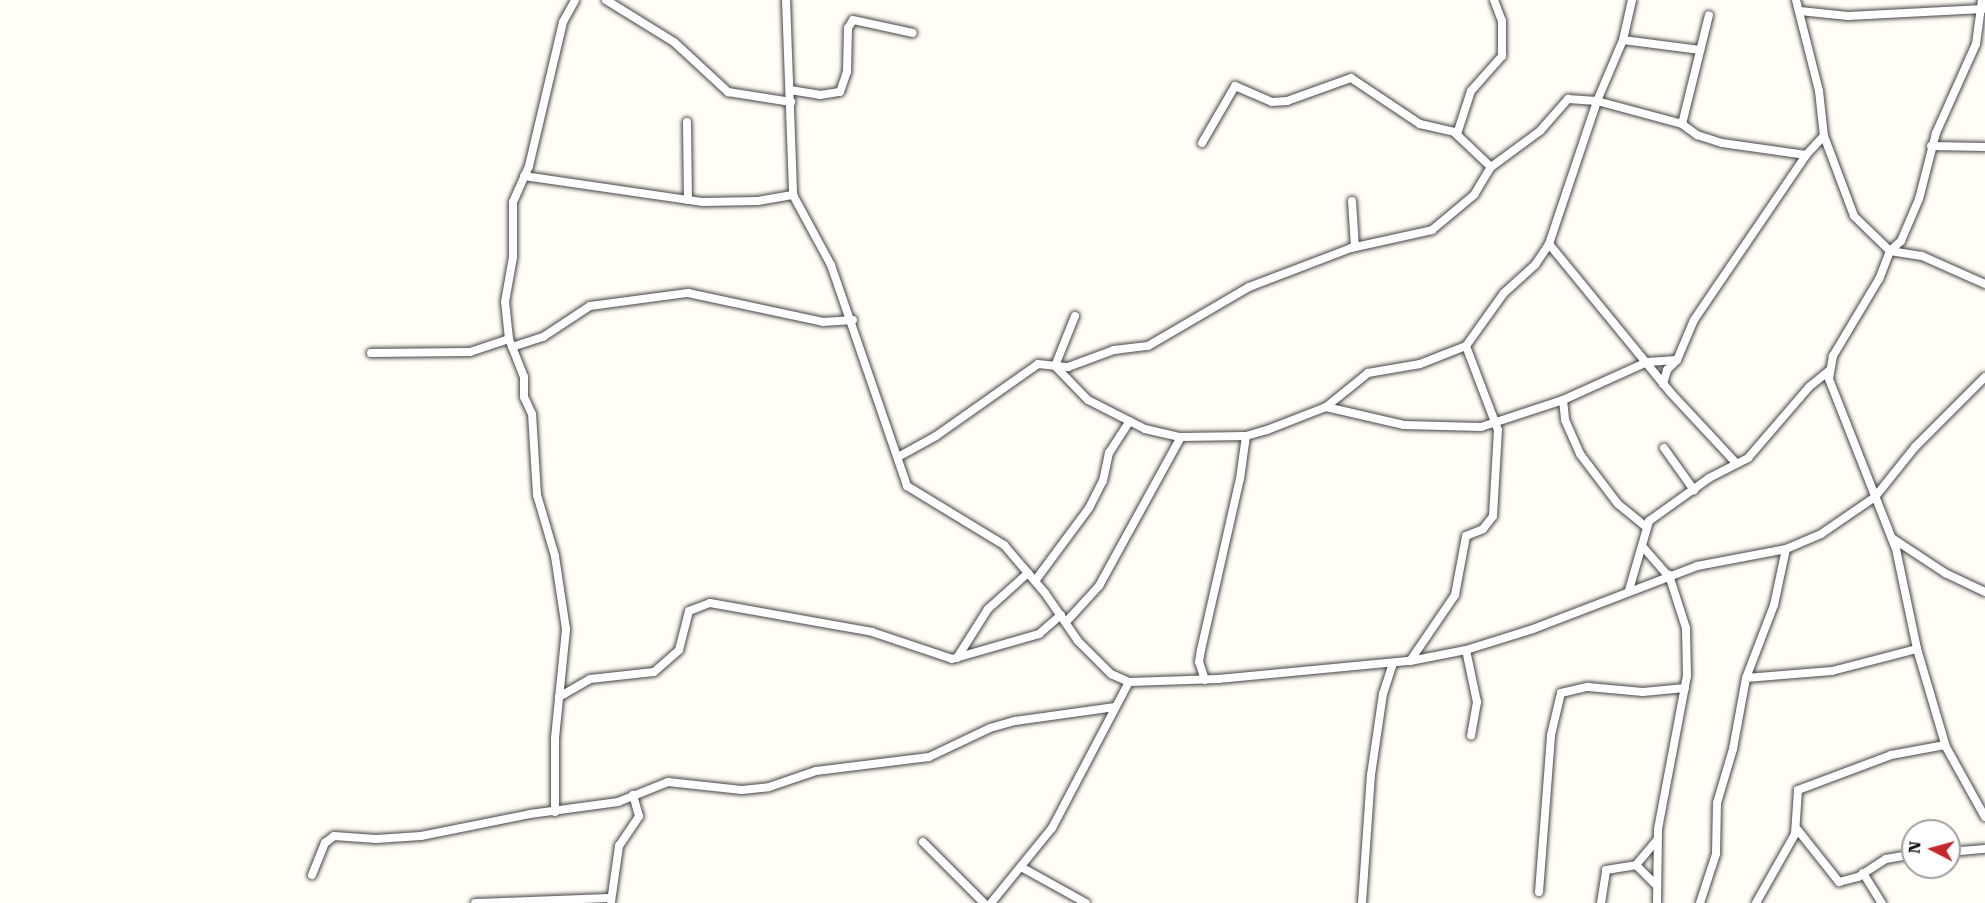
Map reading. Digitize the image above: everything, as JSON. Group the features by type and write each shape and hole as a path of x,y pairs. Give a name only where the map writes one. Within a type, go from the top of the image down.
{"street":[{"path":"555,812 555,738 566,629 555,556 537,495 532,414 505,321 513,257 511,214 524,176 563,22 575,0"},
{"path":"606,0 665,35 728,92 791,102"},
{"path":"786,0 791,102 792,195 831,265 853,320 907,486 1004,545 1064,618 1073,635 1111,674 1130,682 1205,680 1393,664 1467,650 1533,629 1668,576 1740,556 1786,549 1821,534 1875,497 1915,447 1985,377"},
{"path":"1457,134 1471,91 1502,56 1502,21 1494,0"},
{"path":"1055,366 1088,400 1162,434 1181,437 1246,436 1326,407 1368,374 1420,364 1466,346 1504,293 1534,265 1549,244 1597,101 1623,40 1632,0"},
{"path":"1796,0 1819,91 1824,136 1854,216 1890,251 1922,256 1985,284"},
{"path":"1982,0 1983,9 1976,44 1931,146 1919,199 1901,241 1890,251 1874,289 1833,356 1829,371 1833,395 1892,538 1917,649 1945,745 1985,817"},
{"path":"1800,11 1848,16 1983,9"},
{"path":"1682,124 1709,15"},
{"path":"790,90 820,94 840,92 847,72 848,28 853,20 913,33"},
{"path":"1623,40 1700,50"},
{"path":"1202,143 1236,87 1272,102 1287,101 1345,78 1357,81 1427,128 1457,134 1491,167"},
{"path":"898,457 936,436 1038,364 1079,365 1107,352 1159,342 1250,287 1356,247 1432,230 1474,195 1491,167 1540,131 1568,99 1597,101 1682,124 1697,135 1722,142 1806,156"},
{"path":"687,122 688,200"},
{"path":"1663,384 1667,370 1677,360 1694,320 1806,156 1824,136"},
{"path":"1931,146 1985,147"},
{"path":"524,176 688,200 730,203 792,195"},
{"path":"1352,201 1356,247"},
{"path":"1549,244 1663,384 1736,463"},
{"path":"371,353 470,351 543,337 590,306 688,292 823,322 853,320"},
{"path":"1055,366 1075,316"},
{"path":"1410,661 1455,595 1466,536 1483,529 1493,516 1496,423 1466,346"},
{"path":"1326,407 1404,425 1481,427 1563,400 1647,362 1677,360"},
{"path":"1629,590 1643,547 1645,526 1694,490 1756,451 1809,387 1829,371"},
{"path":"1563,400 1565,420 1580,454 1618,504 1645,526"},
{"path":"1035,581 1089,508 1103,481 1109,453 1130,421"},
{"path":"1205,680 1199,662 1201,650 1240,479 1246,436"},
{"path":"559,697 590,679 654,672 680,647 689,611 710,603 872,633 942,658 957,658 1039,634 1064,618 1099,586 1181,437"},
{"path":"1664,448 1694,490"},
{"path":"1892,538 1946,573 1985,592"},
{"path":"1643,547 1668,576 1686,628 1685,688 1657,840 1655,884 1657,903"},
{"path":"1700,903 1716,854 1720,783 1733,749 1746,678 1774,605 1786,549"},
{"path":"957,658 988,609 1028,573"},
{"path":"1746,678 1832,671 1917,649"},
{"path":"1467,650 1478,702 1471,735"},
{"path":"1362,903 1371,775 1383,694 1393,664"},
{"path":"991,903 1052,828 1130,682"},
{"path":"1539,892 1551,735 1561,693 1588,687 1643,692 1685,688"},
{"path":"312,875 325,843 334,836 402,838 610,804 668,782 742,790 769,787 816,771 928,757 971,736 1015,721 1116,707"},
{"path":"1756,903 1797,829 1797,793 1802,787 1891,755 1945,745"},
{"path":"475,903 611,901 620,846 639,816 633,795"},
{"path":"1797,829 1833,878 1844,881 1886,859 1901,856"},
{"path":"1601,903 1606,870 1636,865 1657,840"},
{"path":"923,842 984,903"},
{"path":"1961,851 1985,849"},
{"path":"1636,865 1655,884"},
{"path":"1020,867 1086,903"},
{"path":"1863,873 1882,903"}]}
